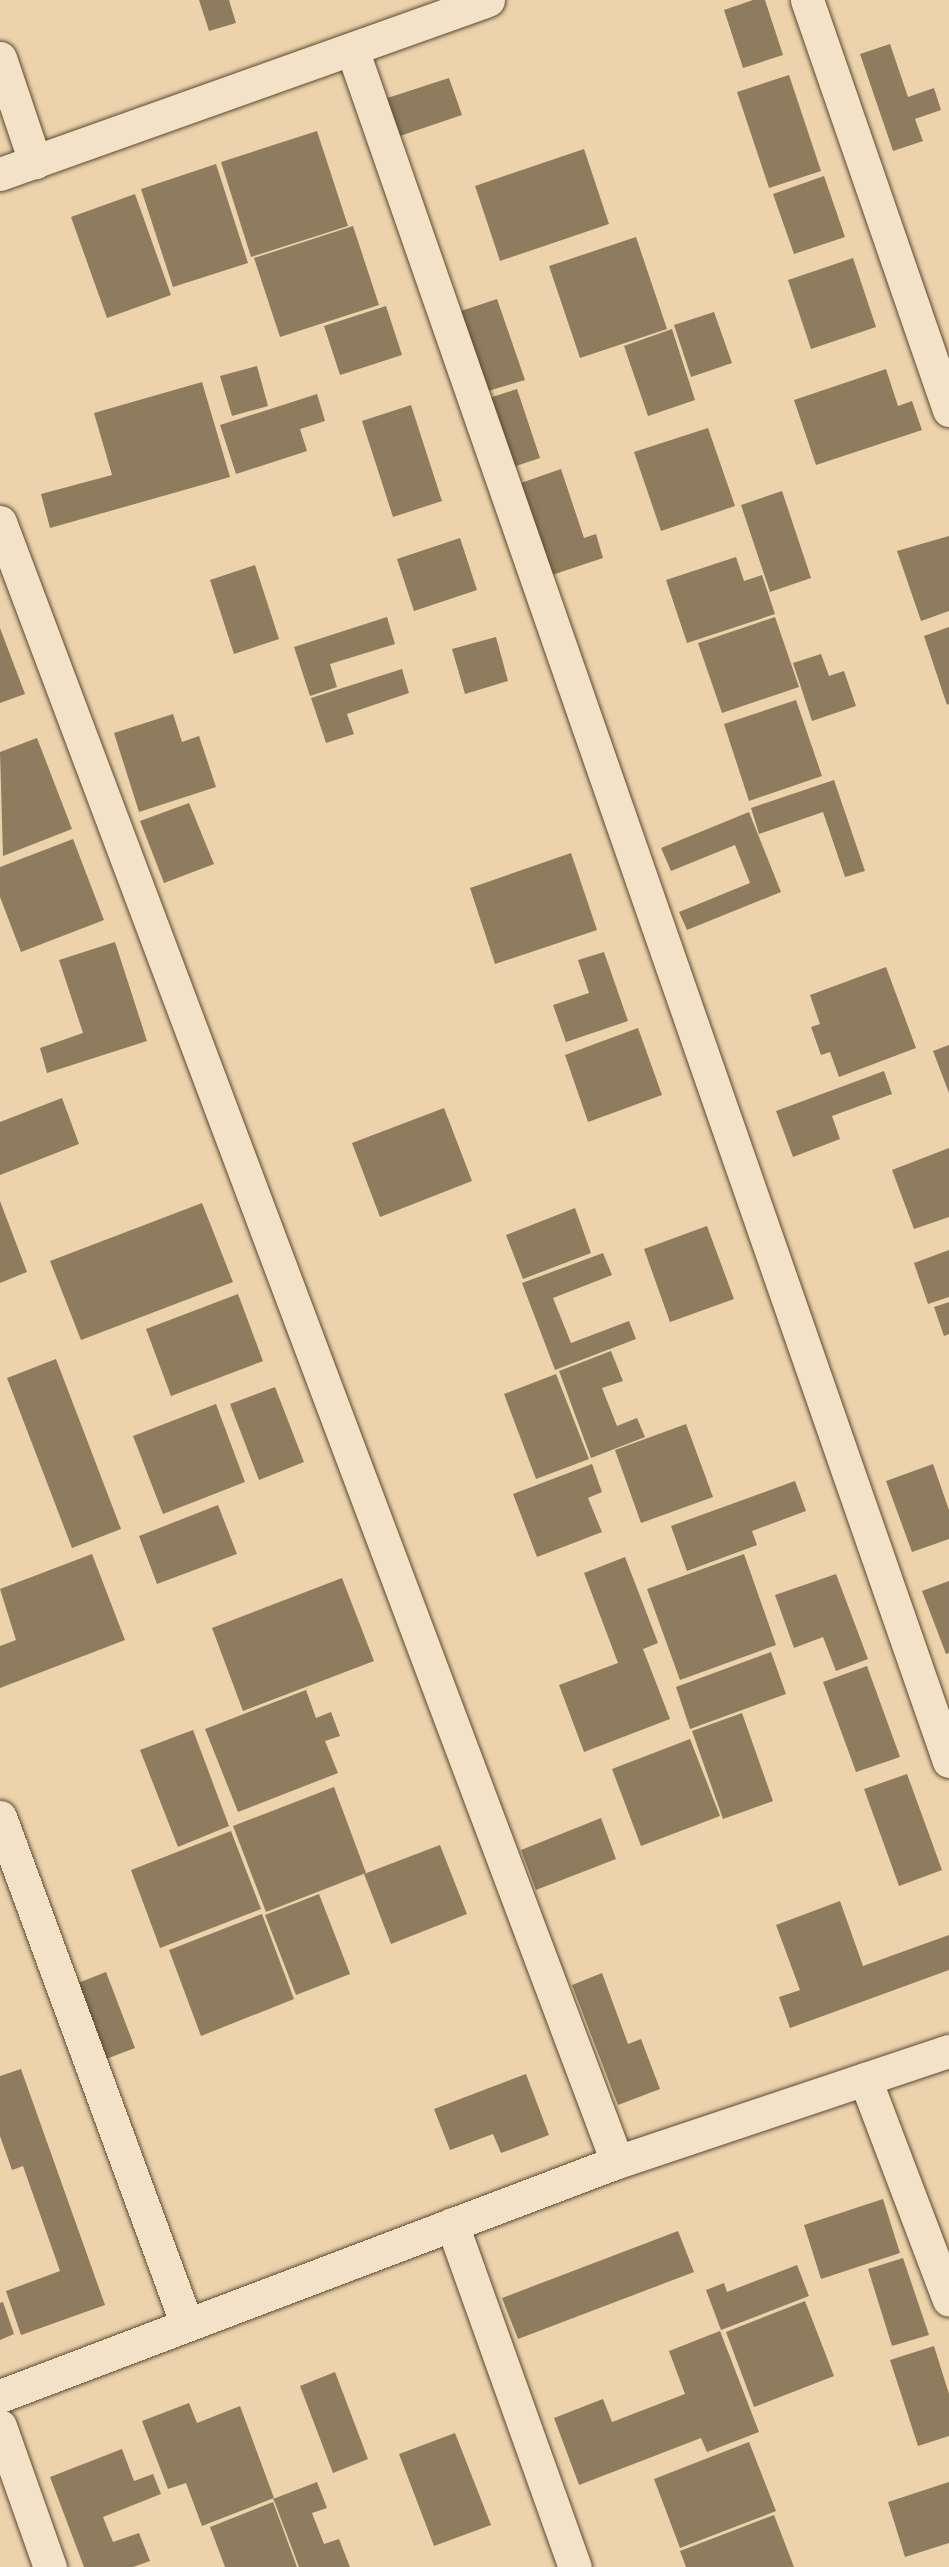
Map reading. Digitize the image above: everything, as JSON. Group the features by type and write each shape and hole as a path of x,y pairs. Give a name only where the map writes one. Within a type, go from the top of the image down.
{"street":[{"path":"0,174 488,0"},
{"path":"807,0 949,410"},
{"path":"352,48 949,1761"},
{"path":"0,58 35,162"},
{"path":"0,522 617,2162"},
{"path":"0,1817 187,2325"},
{"path":"0,2396 617,2162 949,2051"},
{"path":"865,2079 949,2300"},
{"path":"453,2224 575,2567"},
{"path":"0,2426 50,2567"}],"building":[{"path":"199,0 229,0 236,23 209,31"},
{"path":"753,0 765,0 783,55 743,68 724,10"},
{"path":"890,44 908,97 934,88 941,110 915,119 923,141 893,151 860,54"},
{"path":"789,75 821,171 769,188 737,92"},
{"path":"449,78 462,115 388,140 375,102"},
{"path":"317,131 348,226 251,257 221,162"},
{"path":"584,149 609,224 500,261 475,186"},
{"path":"216,164 248,263 173,287 141,189"},
{"path":"824,176 845,237 794,254 773,194"},
{"path":"135,194 171,295 107,318 71,217"},
{"path":"353,226 379,305 280,337 254,258"},
{"path":"636,237 667,329 580,358 549,266"},
{"path":"853,258 876,327 811,349 788,280"},
{"path":"497,299 525,380 488,391 461,311"},
{"path":"386,306 402,355 340,375 324,326"},
{"path":"714,312 732,363 691,377 674,325"},
{"path":"672,329 695,400 648,416 624,346"},
{"path":"257,366 268,406 232,416 220,376"},
{"path":"886,369 898,406 912,401 922,430 816,465 794,400"},
{"path":"202,382 230,477 50,528 41,494 112,475 94,413"},
{"path":"517,389 540,458 513,467 489,398"},
{"path":"317,394 325,421 300,429 307,451 236,474 220,425"},
{"path":"411,405 442,501 393,517 362,421"},
{"path":"708,428 735,506 661,531 634,452"},
{"path":"561,469 584,538 596,534 603,558 546,577 515,485"},
{"path":"782,491 811,578 770,592 741,505"},
{"path":"949,536 949,611 921,621 897,551"},
{"path":"460,538 477,590 414,611 397,559"},
{"path":"736,557 744,581 762,575 775,614 687,643 666,580"},
{"path":"255,565 279,639 234,654 210,580"},
{"path":"387,617 395,644 330,664 337,687 310,696 294,647"},
{"path":"775,617 799,687 722,713 698,643"},
{"path":"949,627 949,704 947,705 924,636"},
{"path":"0,628 25,694 0,703"},
{"path":"496,637 508,681 465,694 452,649"},
{"path":"821,654 829,676 844,671 856,706 812,721 793,663"},
{"path":"402,669 409,693 347,714 354,734 326,743 311,698"},
{"path":"796,700 822,776 749,801 724,724"},
{"path":"173,714 182,742 199,736 216,787 139,812 114,733"},
{"path":"37,738 72,829 3,856 0,752"},
{"path":"834,780 865,871 845,877 823,812 759,834 751,808"},
{"path":"189,803 214,864 164,883 140,821"},
{"path":"749,812 781,892 687,930 679,912 750,883 735,845 671,871 661,848"},
{"path":"73,839 104,920 21,952 0,897 0,867"},
{"path":"571,853 597,930 495,964 470,888"},
{"path":"115,942 147,1041 47,1073 40,1048 83,1033 59,960"},
{"path":"604,952 628,1021 566,1042 553,1005 589,993 578,960"},
{"path":"886,967 916,1048 839,1077 830,1052 821,1055 811,1027 820,1024 810,995"},
{"path":"638,1028 662,1095 588,1122 565,1055"},
{"path":"949,1045 949,1093 933,1051"},
{"path":"884,1071 892,1094 832,1116 840,1139 793,1157 776,1111"},
{"path":"62,1098 79,1144 0,1175 0,1122"},
{"path":"444,1108 472,1181 380,1217 352,1143"},
{"path":"949,1148 949,1217 914,1229 892,1170"},
{"path":"0,1201 27,1272 0,1283"},
{"path":"202,1203 233,1282 81,1340 50,1261"},
{"path":"575,1208 591,1253 523,1279 506,1235"},
{"path":"707,1226 734,1299 670,1322 644,1249"},
{"path":"949,1250 949,1297 928,1304 914,1263"},
{"path":"603,1253 612,1275 553,1298 571,1343 629,1321 636,1339 555,1370 522,1283"},
{"path":"238,1294 263,1361 171,1396 146,1329"},
{"path":"949,1302 949,1334 944,1336 934,1307"},
{"path":"611,1351 623,1381 602,1388 617,1426 637,1418 645,1437 591,1458 559,1371"},
{"path":"56,1359 121,1529 72,1548 7,1378"},
{"path":"556,1374 589,1459 536,1479 504,1394"},
{"path":"275,1387 304,1462 259,1480 230,1404"},
{"path":"216,1404 245,1482 163,1514 133,1436"},
{"path":"686,1424 713,1497 641,1523 615,1450"},
{"path":"592,1464 602,1492 588,1498 602,1532 537,1557 513,1494"},
{"path":"933,1464 949,1510 949,1539 912,1552 886,1481"},
{"path":"795,1481 806,1511 752,1531 757,1545 687,1571 671,1526"},
{"path":"218,1505 237,1554 157,1584 139,1536"},
{"path":"92,1554 125,1640 0,1688 0,1646 16,1640 0,1589"},
{"path":"744,1554 776,1645 680,1680 647,1589"},
{"path":"625,1557 658,1643 643,1649 670,1719 584,1752 559,1685 618,1663 584,1573"},
{"path":"836,1574 868,1659 836,1671 823,1637 794,1648 775,1595"},
{"path":"342,1578 374,1661 243,1711 212,1628"},
{"path":"949,1581 949,1653 946,1654 922,1591"},
{"path":"771,1652 786,1694 690,1729 676,1687"},
{"path":"867,1666 900,1757 856,1772 823,1682"},
{"path":"306,1690 316,1718 331,1712 340,1736 325,1741 338,1773 238,1812 205,1729"},
{"path":"742,1713 773,1801 723,1819 692,1731"},
{"path":"193,1730 229,1826 178,1847 140,1750"},
{"path":"690,1739 720,1816 641,1846 612,1769"},
{"path":"907,1774 942,1870 899,1886 864,1789"},
{"path":"334,1787 366,1873 266,1912 233,1826"},
{"path":"601,1818 616,1859 536,1890 521,1850"},
{"path":"231,1831 261,1909 160,1948 131,1870"},
{"path":"440,1845 467,1914 391,1944 364,1874"},
{"path":"319,1894 350,1974 296,1995 265,1915"},
{"path":"840,1901 863,1966 949,1935 949,1970 790,2028 779,1997 800,1990 776,1925"},
{"path":"262,1914 294,1999 201,2036 169,1950"},
{"path":"106,1972 135,2048 106,2059 78,1983"},
{"path":"602,1973 628,2044 641,2039 660,2089 618,2105 572,1985"},
{"path":"21,2069 105,2305 21,2335 6,2291 60,2271 23,2166 12,2170 0,2136 0,2076"},
{"path":"526,2074 549,2135 501,2153 493,2134 450,2150 434,2109"},
{"path":"883,2199 900,2253 821,2279 804,2225"},
{"path":"678,2231 694,2272 518,2339 502,2298"},
{"path":"903,2258 929,2335 892,2346 868,2269"},
{"path":"797,2265 809,2296 721,2330 706,2290 724,2283 727,2292"},
{"path":"805,2301 834,2376 754,2407 726,2332"},
{"path":"3,2302 14,2334 0,2340 0,2303"},
{"path":"720,2331 759,2432 707,2452 701,2438 579,2485 554,2418 603,2399 612,2422 685,2394 669,2351"},
{"path":"934,2346 949,2394 949,2436 918,2446 890,2360"},
{"path":"335,2372 368,2459 333,2473 300,2386"},
{"path":"189,2403 197,2423 240,2406 274,2498 202,2526 186,2483 168,2489 142,2421"},
{"path":"455,2433 491,2525 434,2546 399,2454"},
{"path":"749,2442 776,2511 680,2548 654,2479"},
{"path":"122,2449 134,2481 153,2474 161,2494 103,2517 113,2542 139,2533 150,2561 133,2567 84,2567 50,2477"},
{"path":"317,2482 327,2508 312,2513 324,2544 339,2539 350,2567 299,2567 273,2499"},
{"path":"949,2482 949,2543 905,2557 888,2502"},
{"path":"273,2502 297,2567 225,2567 210,2527"},
{"path":"774,2515 794,2567 686,2567 680,2551"}]}
